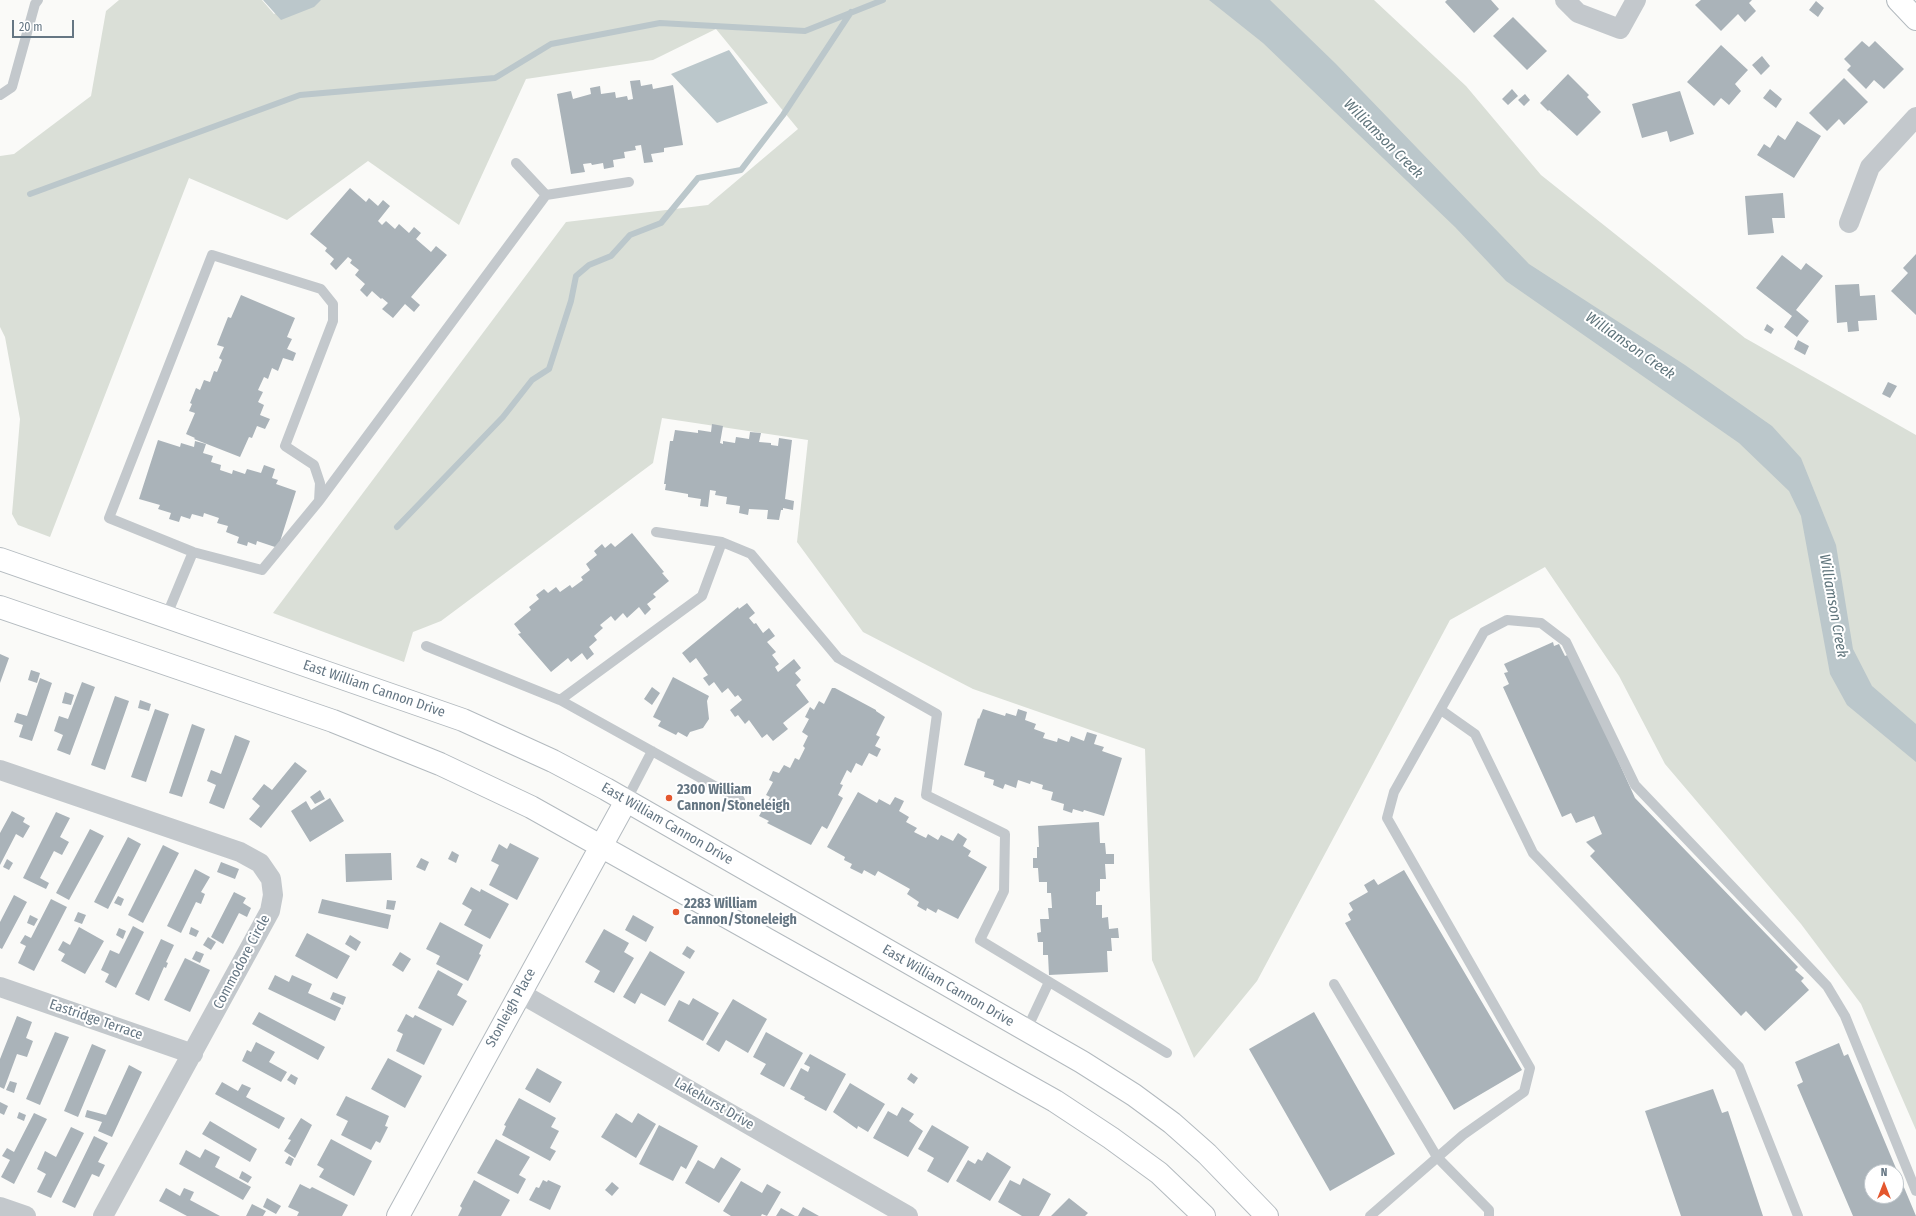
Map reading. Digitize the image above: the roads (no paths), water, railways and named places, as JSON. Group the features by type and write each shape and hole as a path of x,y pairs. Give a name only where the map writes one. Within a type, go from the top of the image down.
{"main road":[{"path":"1898,0 1916,19"},
{"name":"East William Cannon Drive","path":"0,559 463,720 554,761 1026,1030 1134,1095 1172,1122 1207,1154 1267,1216"},
{"path":"0,607 333,722 440,764 531,807 1055,1101 1111,1138 1159,1174 1204,1216"},
{"name":"Stonleigh Place","path":"398,1216 626,801"}],"street":[{"path":"1565,0 1578,13 1620,29 1636,0"},
{"path":"1849,223 1870,167 1916,117"},
{"name":"Commodore Circle","path":"0,770 240,852 260,863 271,879 273,895 270,911 104,1216"},
{"name":"Eastridge Terrace","path":"0,986 193,1054"},
{"name":"Lakehurst Drive","path":"520,993 908,1216"},
{"path":"0,1207 26,1216"}],"lane":[{"path":"0,95 12,88 35,4 38,0"},
{"path":"516,163 546,195"},
{"path":"319,501 320,483 314,465 285,446 334,321 333,304 321,289 212,255 109,518 193,552 262,570 319,501 546,195 629,182"},
{"path":"656,532 722,542 751,554 838,658 937,714 926,795 1005,834 1004,891 980,940 1167,1053"},
{"path":"560,700 702,596 722,542"},
{"path":"166,617 193,552"},
{"path":"1370,1216 1462,1135 1524,1092 1530,1068 1387,818 1394,792 1484,632 1507,620 1541,623 1566,642 1635,785 1827,986 1845,1016 1916,1191"},
{"path":"426,646 560,700 740,800"},
{"path":"1441,710 1475,734 1534,853 1739,1067 1798,1216"},
{"path":"626,801 652,751"},
{"path":"1026,1030 1050,982"},
{"path":"1334,984 1437,1157 1489,1210 1489,1216"}],"water":[{"path":"263,0 321,0 314,7 281,20"},
{"name":"Williamson Creek","path":"1209,0 1270,0 1336,64 1529,264 1685,365 1772,426 1801,458 1836,545 1853,649 1872,686 1916,724 1916,762 1847,705 1830,674 1801,516 1789,491 1739,443 1506,281 1455,227 1263,43"},
{"path":"729,50 768,103 717,123 671,74"}],"waterway":[{"path":"30,194 300,95 495,78 551,44 660,23 805,31 883,0"},
{"path":"397,527 503,417 532,380 549,369 571,301 576,276 589,265 611,256 630,235 661,223 698,178 741,170 783,115 851,12"}],"place":[{"name":"2300 William Cannon/Stoneleigh","path":"669,798"},
{"name":"2283 William Cannon/Stoneleigh","path":"676,912"}]}
